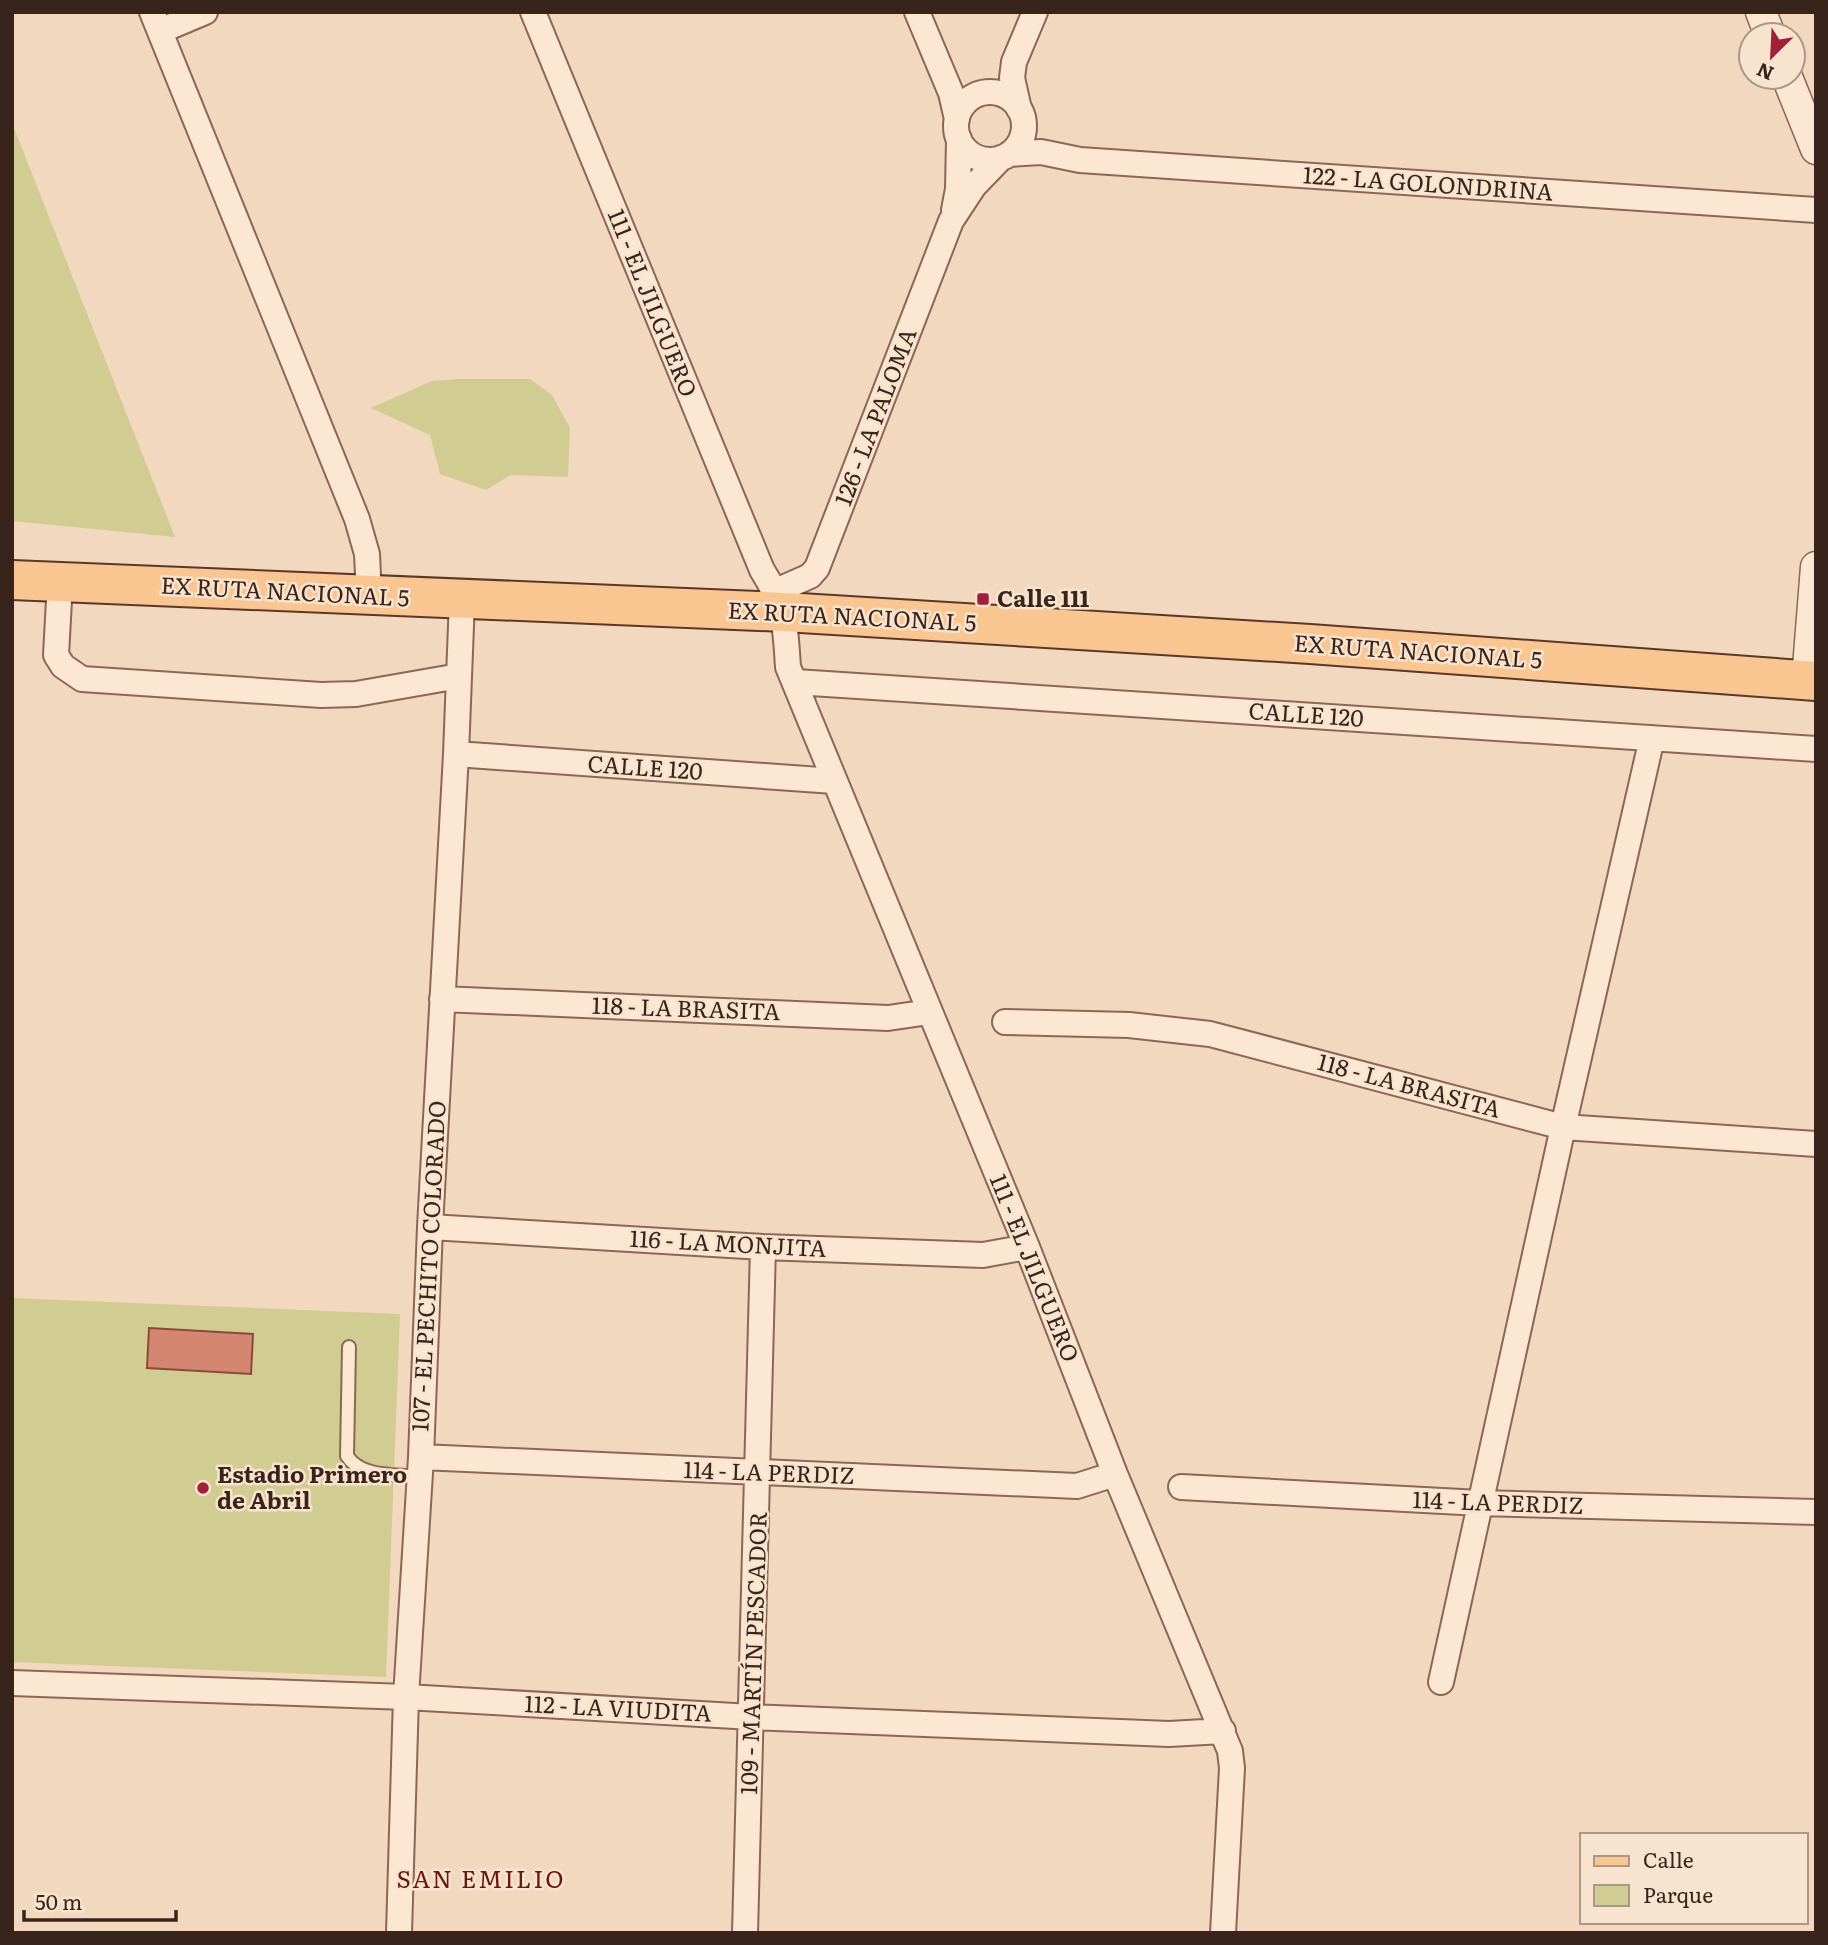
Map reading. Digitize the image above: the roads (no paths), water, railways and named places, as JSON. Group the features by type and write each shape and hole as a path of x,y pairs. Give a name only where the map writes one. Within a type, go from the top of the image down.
{"main road":[{"name":"EX RUTA NACIONAL 5","path":"12,580 462,600 780,602 1811,681"}],"street":[{"path":"205,12 156,21 357,519 367,554 369,596"},
{"name":"111 - EL JILGUERO","path":"533,12 762,570 780,602 788,667 1027,1247 1115,1474 1223,1731 1232,1768 1223,1933"},
{"name":"126 - LA PALOMA","path":"780,602 817,568 951,220 958,189 958,129 948,86 917,12"},
{"path":"1014,62 1012,78 1021,120 1016,148 1005,156 981,159 971,155 958,129 960,110 1003,78 1014,62 1035,12"},
{"path":"948,86 979,95 1004,96 1041,152"},
{"path":"1793,91 1816,149"},
{"name":"122 - LA GOLONDRINA","path":"1005,156 1041,152 1080,160 1816,210"},
{"name":"126 - LA PALOMA","path":"951,220 974,186 1005,156"},
{"path":"1811,681 1816,566"},
{"path":"60,582 56,655 63,666 82,679 321,695 356,694 459,676"},
{"name":"107 - EL PECHITO COLORADO","path":"399,1933 406,1697 420,1467 462,600"},
{"name":"CALLE 120","path":"796,682 1816,749"},
{"path":"1441,1682 1652,738"},
{"name":"CALLE 120","path":"456,754 834,781"},
{"name":"118 - LA BRASITA","path":"442,999 888,1018 929,1012"},
{"name":"118 - LA BRASITA","path":"1005,1022 1129,1025 1210,1034 1563,1127 1816,1144"},
{"name":"116 - LA MONJITA","path":"430,1227 763,1247 983,1255 1027,1247"},
{"name":"109 - MARTÍN PESCADOR","path":"745,1933 763,1247"},
{"name":"114 - LA PERDIZ","path":"420,1467 759,1473 1077,1486 1115,1474"},
{"name":"114 - LA PERDIZ","path":"1181,1487 1479,1503 1816,1512"},
{"name":"112 - LA VIUDITA","path":"12,1683 406,1697 752,1717 1169,1734 1223,1731"}],"lane":[{"path":"349,1347 347,1456 353,1465 363,1471 420,1467"}],"place":[{"name":"Calle 111","path":"983,599"},
{"name":"Estadio Primero de Abril","path":"203,1488"}],"district":[{"name":"SAN EMILIO","path":"481,1880"}]}
